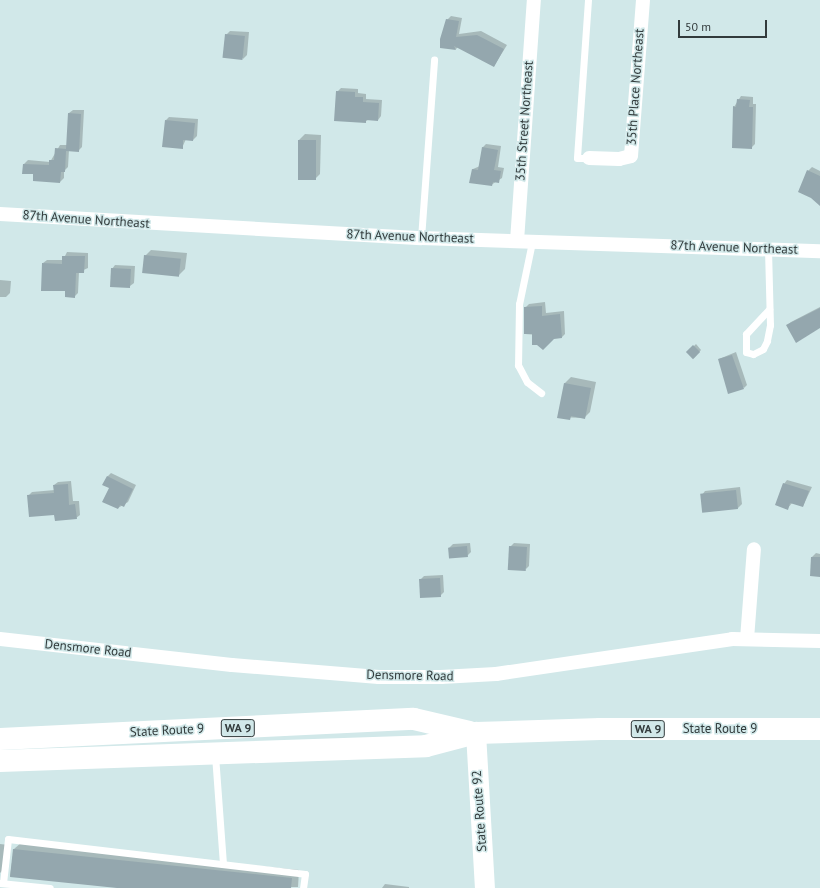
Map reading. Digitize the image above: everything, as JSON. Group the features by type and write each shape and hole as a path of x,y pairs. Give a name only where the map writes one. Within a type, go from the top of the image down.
{"main road":[{"name":"State Route 9","path":"0,739 414,719 476,733"},
{"name":"State Route 9","path":"0,761 426,746 476,733 600,729 820,729"},
{"name":"State Route 92","path":"476,733 485,888"}],"street":[{"name":"35th Street Northeast","path":"517,241 534,0"},
{"name":"35th Place Northeast","path":"589,158 619,159 631,156 643,0"},
{"name":"87th Avenue Northeast","path":"0,214 421,238 820,251"},
{"path":"747,639 754,549"},
{"name":"Densmore Road","path":"0,639 239,666 379,677 441,678 496,674 732,638 820,641"}],"lane":[{"path":"588,0 577,158 589,158"},
{"path":"421,238 434,59"},
{"path":"532,242 522,286 518,353 522,374 527,382 541,393"},
{"path":"768,249 770,325 763,349 753,354 746,352 746,334 769,308"},
{"path":"215,753 223,864"},
{"path":"50,888 2,883 8,839 305,874 303,888"}],"building":[{"path":"446,19 459,21 456,37 477,35 504,49 494,67 454,46 456,50 440,48 440,39"},
{"path":"225,34 245,36 242,60 222,58"},
{"path":"336,91 355,92 355,97 363,97 363,102 379,103 378,121 366,120 366,123 334,121"},
{"path":"737,99 750,100 749,107 753,107 752,149 732,148 733,106 736,107"},
{"path":"68,113 81,114 79,152 66,151 65,172 61,172 60,183 33,181 33,174 22,174 23,164 49,165 49,160 54,160 55,148 66,149"},
{"path":"165,120 195,123 193,141 183,140 183,149 162,147"},
{"path":"298,140 316,140 316,180 298,180"},
{"path":"482,147 498,150 494,170 501,171 499,183 493,182 492,186 469,183 472,169 478,170"},
{"path":"807,170 820,176 820,206 811,198 798,192"},
{"path":"144,255 181,259 179,277 142,273"},
{"path":"62,256 85,256 84,273 76,273 75,298 65,297 65,291 41,291 42,263 62,264"},
{"path":"111,268 131,269 130,288 110,287"},
{"path":"542,306 542,316 560,314 562,338 554,339 543,350 537,345 532,345 532,334 524,334 524,307"},
{"path":"820,308 820,328 796,343 786,325"},
{"path":"693,345 700,352 693,359 686,352"},
{"path":"732,355 744,389 728,394 718,359"},
{"path":"564,383 591,388 585,419 571,416 570,420 557,418"},
{"path":"107,476 133,489 124,507 120,505 118,509 102,502 109,488 102,485"},
{"path":"783,483 809,491 803,507 790,503 788,510 775,505"},
{"path":"68,484 69,505 75,504 77,519 55,521 54,515 29,517 27,495 54,493 53,485"},
{"path":"736,490 738,509 702,513 700,494"},
{"path":"467,546 468,557 449,559 448,548"},
{"path":"509,546 527,547 526,571 508,570"},
{"path":"811,557 820,557 820,577 810,576"},
{"path":"440,578 441,597 420,598 419,579"},
{"path":"13,849 292,878 291,888 117,888 10,877"}]}
